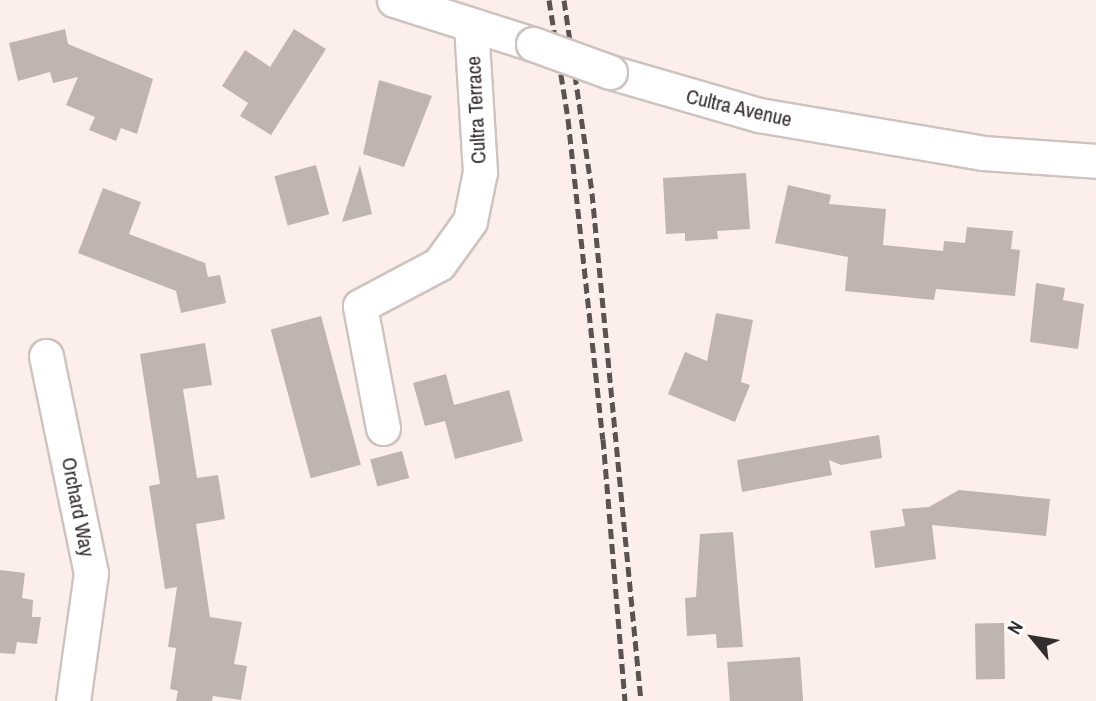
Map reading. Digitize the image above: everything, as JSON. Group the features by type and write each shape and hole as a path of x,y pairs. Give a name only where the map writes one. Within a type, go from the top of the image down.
{"street":[{"name":"Cultra Avenue","path":"394,0 533,44 610,72 759,115 983,153 1096,161"},
{"name":"Cultra Terrace","path":"383,428 360,306 439,264 470,221 480,172 471,25"},
{"name":"Orchard Way","path":"46,356 91,573 73,701"}],"building":[{"path":"65,29 68,44 153,79 137,134 121,128 116,141 89,130 95,117 66,105 78,77 53,83 50,72 18,81 9,43"},
{"path":"294,29 326,49 271,135 240,116 248,103 222,86 245,50 270,67"},
{"path":"379,80 432,96 404,167 363,154"},
{"path":"316,165 329,214 288,225 274,176"},
{"path":"360,165 372,214 342,222"},
{"path":"746,173 750,229 717,231 718,239 685,241 685,233 666,234 663,178"},
{"path":"788,185 831,195 829,204 886,209 883,245 943,251 944,241 965,243 967,227 1013,231 1011,249 1020,250 1015,296 936,289 934,300 845,291 848,257 775,243"},
{"path":"103,188 141,202 129,234 205,263 208,277 220,275 226,303 181,313 176,291 78,253"},
{"path":"1036,283 1065,288 1063,300 1084,304 1078,349 1030,342"},
{"path":"716,313 753,320 741,382 750,385 735,422 668,394 685,352 707,361"},
{"path":"321,316 361,465 311,478 271,329"},
{"path":"205,343 212,385 183,389 197,478 218,475 225,519 196,524 210,617 242,622 234,664 247,666 241,700 213,696 212,701 176,701 178,691 170,689 176,648 168,647 177,587 165,589 149,486 160,484 140,354"},
{"path":"446,374 454,405 509,390 523,441 455,459 445,421 425,426 413,383"},
{"path":"879,435 882,458 841,465 829,460 832,475 742,492 737,460"},
{"path":"402,451 409,478 377,487 370,460"},
{"path":"959,490 1050,499 1046,536 932,525 936,559 875,568 870,531 905,526 902,509 929,507"},
{"path":"733,532 743,647 717,648 716,634 687,636 685,598 696,597 700,534"},
{"path":"0,570 25,573 22,598 33,600 32,617 41,617 37,644 17,642 15,654 0,653"},
{"path":"1004,623 1005,679 976,679 975,624"},
{"path":"800,657 803,701 730,701 727,662"}],"railway":[{"path":"549,0 568,119 603,439 625,701"},
{"path":"564,0 592,193 641,701"}]}
